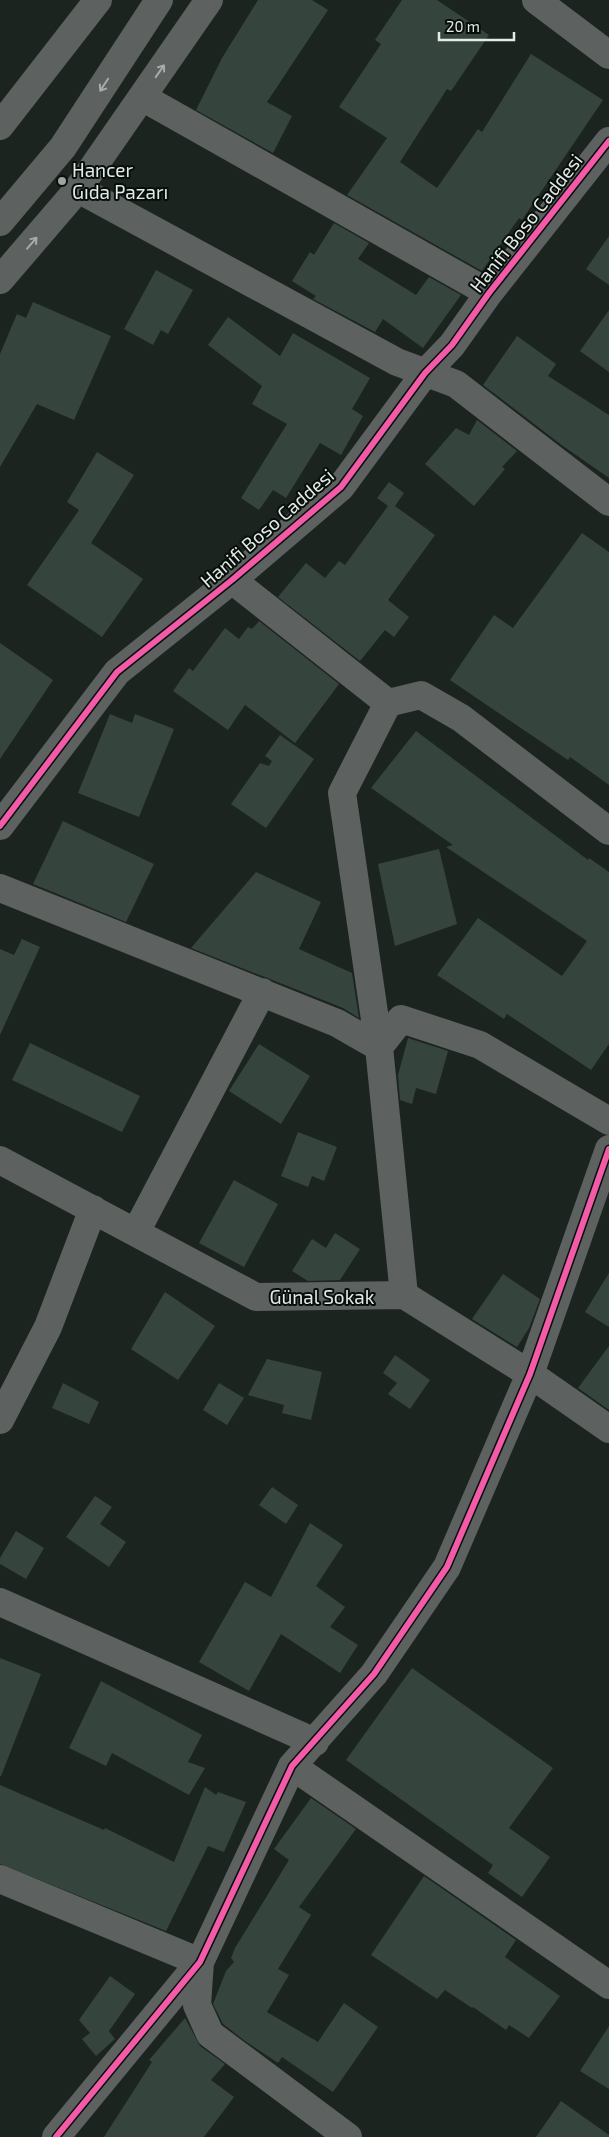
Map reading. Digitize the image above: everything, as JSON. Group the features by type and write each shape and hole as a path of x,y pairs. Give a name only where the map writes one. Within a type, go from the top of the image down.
{"street":[{"path":"0,126 98,0"},
{"path":"0,222 63,147 159,0"},
{"path":"0,280 78,189 209,0"},
{"path":"536,0 609,55"},
{"path":"142,97 489,292"},
{"name":"Hanifi Boso Caddesi","path":"0,826 117,672 232,580 341,487 425,372 452,345 489,292 609,141"},
{"path":"78,189 397,362 456,384 609,502"},
{"path":"232,580 388,703"},
{"path":"609,831 461,718 421,695 388,703 342,793 379,1046 404,1295 530,1374 609,1429"},
{"path":"0,888 337,1023 379,1046"},
{"path":"136,1232 262,992"},
{"path":"379,1046 401,1019 463,1039 480,1045 609,1121"},
{"path":"56,2137 200,1962 292,1766 374,1674 447,1567 530,1374 609,1148"},
{"name":"Günal Sokak","path":"0,1160 256,1297 404,1295"},
{"path":"0,1420 48,1326 93,1209"},
{"path":"0,1602 315,1742"},
{"path":"292,1766 609,1985"},
{"path":"0,1879 200,1962"},
{"path":"200,1962 197,2005 210,2034 348,2137"}],"building":[{"path":"258,0 312,0 328,10 267,102 292,116 273,153 196,110 222,58"},
{"path":"402,0 437,0 489,35 451,91 447,89 400,162 437,188 478,129 482,132 531,54 603,100 522,220 519,218 482,271 347,195 387,138 339,107 381,44 375,40"},
{"path":"334,223 369,243 358,259 416,295 429,277 461,295 423,348 383,319 375,332 313,299 316,296 292,281 310,252 314,255"},
{"path":"609,236 609,285 586,269"},
{"path":"156,270 193,290 168,334 161,330 153,345 124,329"},
{"path":"33,302 111,336 74,420 37,404 0,467 0,354 17,314 26,318"},
{"path":"609,310 609,372 580,351"},
{"path":"228,317 280,356 293,333 370,378 352,409 363,416 341,455 320,443 286,498 273,490 259,510 241,498 287,424 252,404 262,386 208,345"},
{"path":"517,336 556,364 548,376 609,415 609,478 563,446 483,385"},
{"path":"477,420 517,451 502,467 505,469 474,506 425,464 456,428 469,435"},
{"path":"97,452 134,475 91,543 143,579 102,637 27,585 79,510 67,502"},
{"path":"389,482 404,493 395,506 435,535 388,600 409,617 394,637 385,630 360,661 278,597 306,563 325,578 339,561 345,565 388,506 377,498"},
{"path":"582,533 609,552 609,785 570,757 568,760 450,680 494,615 513,628"},
{"path":"259,621 339,684 295,743 245,705 228,730 173,691 189,668 193,671 225,628 239,639 248,627 252,629"},
{"path":"0,643 53,680 0,759"},
{"path":"110,714 132,723 135,714 174,729 139,817 78,793"},
{"path":"416,731 588,860 589,858 609,872 609,1044 591,1070 507,1014 504,1019 437,975 478,918 562,976 587,941 446,847 453,845 371,788"},
{"path":"280,735 314,759 266,828 231,804 260,763 269,766 272,761 265,756"},
{"path":"63,821 154,864 126,922 33,884"},
{"path":"439,849 457,924 395,946 378,864"},
{"path":"256,872 321,902 299,949 352,973 359,1018 343,1008 191,948"},
{"path":"22,939 40,947 0,1035 0,949 14,955"},
{"path":"408,1038 448,1051 436,1094 416,1088 412,1104 400,1100 398,1075"},
{"path":"30,1043 140,1096 122,1132 12,1080"},
{"path":"259,1044 310,1076 281,1124 229,1091"},
{"path":"298,1132 337,1147 324,1181 312,1176 308,1187 281,1176"},
{"path":"234,1180 278,1204 244,1267 199,1243"},
{"path":"335,1233 360,1249 340,1280 308,1281 292,1271 312,1239 326,1248"},
{"path":"609,1273 609,1327 585,1312"},
{"path":"503,1274 540,1299 529,1328 517,1347 472,1319"},
{"path":"165,1292 215,1326 178,1380 131,1349"},
{"path":"609,1346 609,1410 578,1388"},
{"path":"395,1355 430,1380 410,1409 388,1394 397,1383 383,1373"},
{"path":"267,1359 322,1372 311,1420 282,1413 284,1405 248,1395"},
{"path":"63,1383 99,1402 89,1424 52,1408"},
{"path":"219,1383 244,1398 227,1425 203,1410"},
{"path":"272,1487 298,1505 286,1524 259,1505"},
{"path":"95,1496 112,1507 100,1524 126,1542 109,1567 66,1537"},
{"path":"310,1523 343,1545 316,1586 345,1607 330,1627 358,1645 340,1673 281,1634 249,1691 199,1662 245,1582 271,1597"},
{"path":"16,1531 44,1548 26,1579 0,1564 0,1558"},
{"path":"0,1658 41,1674 1,1776 0,1776"},
{"path":"412,1668 553,1768 509,1828 550,1857 522,1897 488,1873 493,1865 346,1760"},
{"path":"101,1681 202,1735 188,1762 205,1768 189,1795 112,1753 106,1766 69,1748"},
{"path":"0,1785 104,1830 105,1828 174,1862 205,1787 216,1795 218,1792 246,1802 224,1852 208,1846 166,1931 0,1864"},
{"path":"311,1798 356,1829 299,1907 311,1915 278,1969 289,1975 267,2012 318,2042 344,2003 378,2027 333,2092 282,2057 278,2063 245,2041 223,2024 213,2004 226,1971 234,1962 231,1958 235,1948 289,1860 274,1849"},
{"path":"424,1876 516,1940 505,1957 560,1996 529,2038 509,2025 506,2030 445,1990 437,1999 371,1955"},
{"path":"110,1976 135,1994 109,2031 115,2039 96,2056 82,2039 90,2033 79,2020"},
{"path":"185,2018 200,2046 225,2064 211,2080 234,2097 204,2137 104,2137 152,2062 149,2060"},
{"path":"609,2026 609,2089 580,2071"},
{"path":"561,2101 609,2135 609,2137 536,2137"}],"cycle path":[{"path":"0,826 117,672 232,580 341,487 425,373 452,345 489,293 609,141"},
{"path":"56,2137 200,1962 292,1766 374,1674 447,1567 530,1374 609,1149"}],"place":[{"name":"Hancer Gıda Pazarı","path":"62,181"}]}
